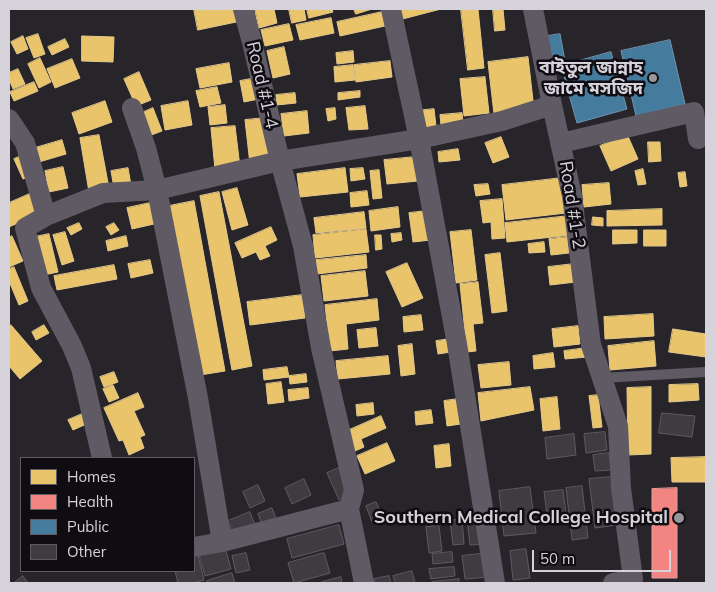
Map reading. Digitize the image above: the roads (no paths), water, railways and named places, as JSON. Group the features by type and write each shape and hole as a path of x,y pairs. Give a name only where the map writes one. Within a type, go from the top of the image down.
{"street":[{"name":"Road #1-4","path":"242,9 303,246 321,348 354,490 350,509 364,583"},
{"path":"391,9 419,139 457,344 495,583"},
{"name":"Road #1-2","path":"533,9 572,196 591,344 618,426 621,488 633,579 613,583"},
{"path":"102,457 81,368 72,346 41,288 25,228 46,216 103,193 156,190 280,161 419,139 502,121 552,105"},
{"path":"132,108 146,148 156,190 198,398 222,542"},
{"path":"561,143 694,112 698,139"},
{"path":"9,119 25,143 46,216"},
{"path":"195,547 222,542 350,509"}],"lane":[{"path":"602,378 706,372"}],"place":[{"name":"বাইতুল জান্নাহ জামে মসজিদ","path":"653,78"},
{"name":"Southern Medical College Hospital","path":"679,518"}]}
